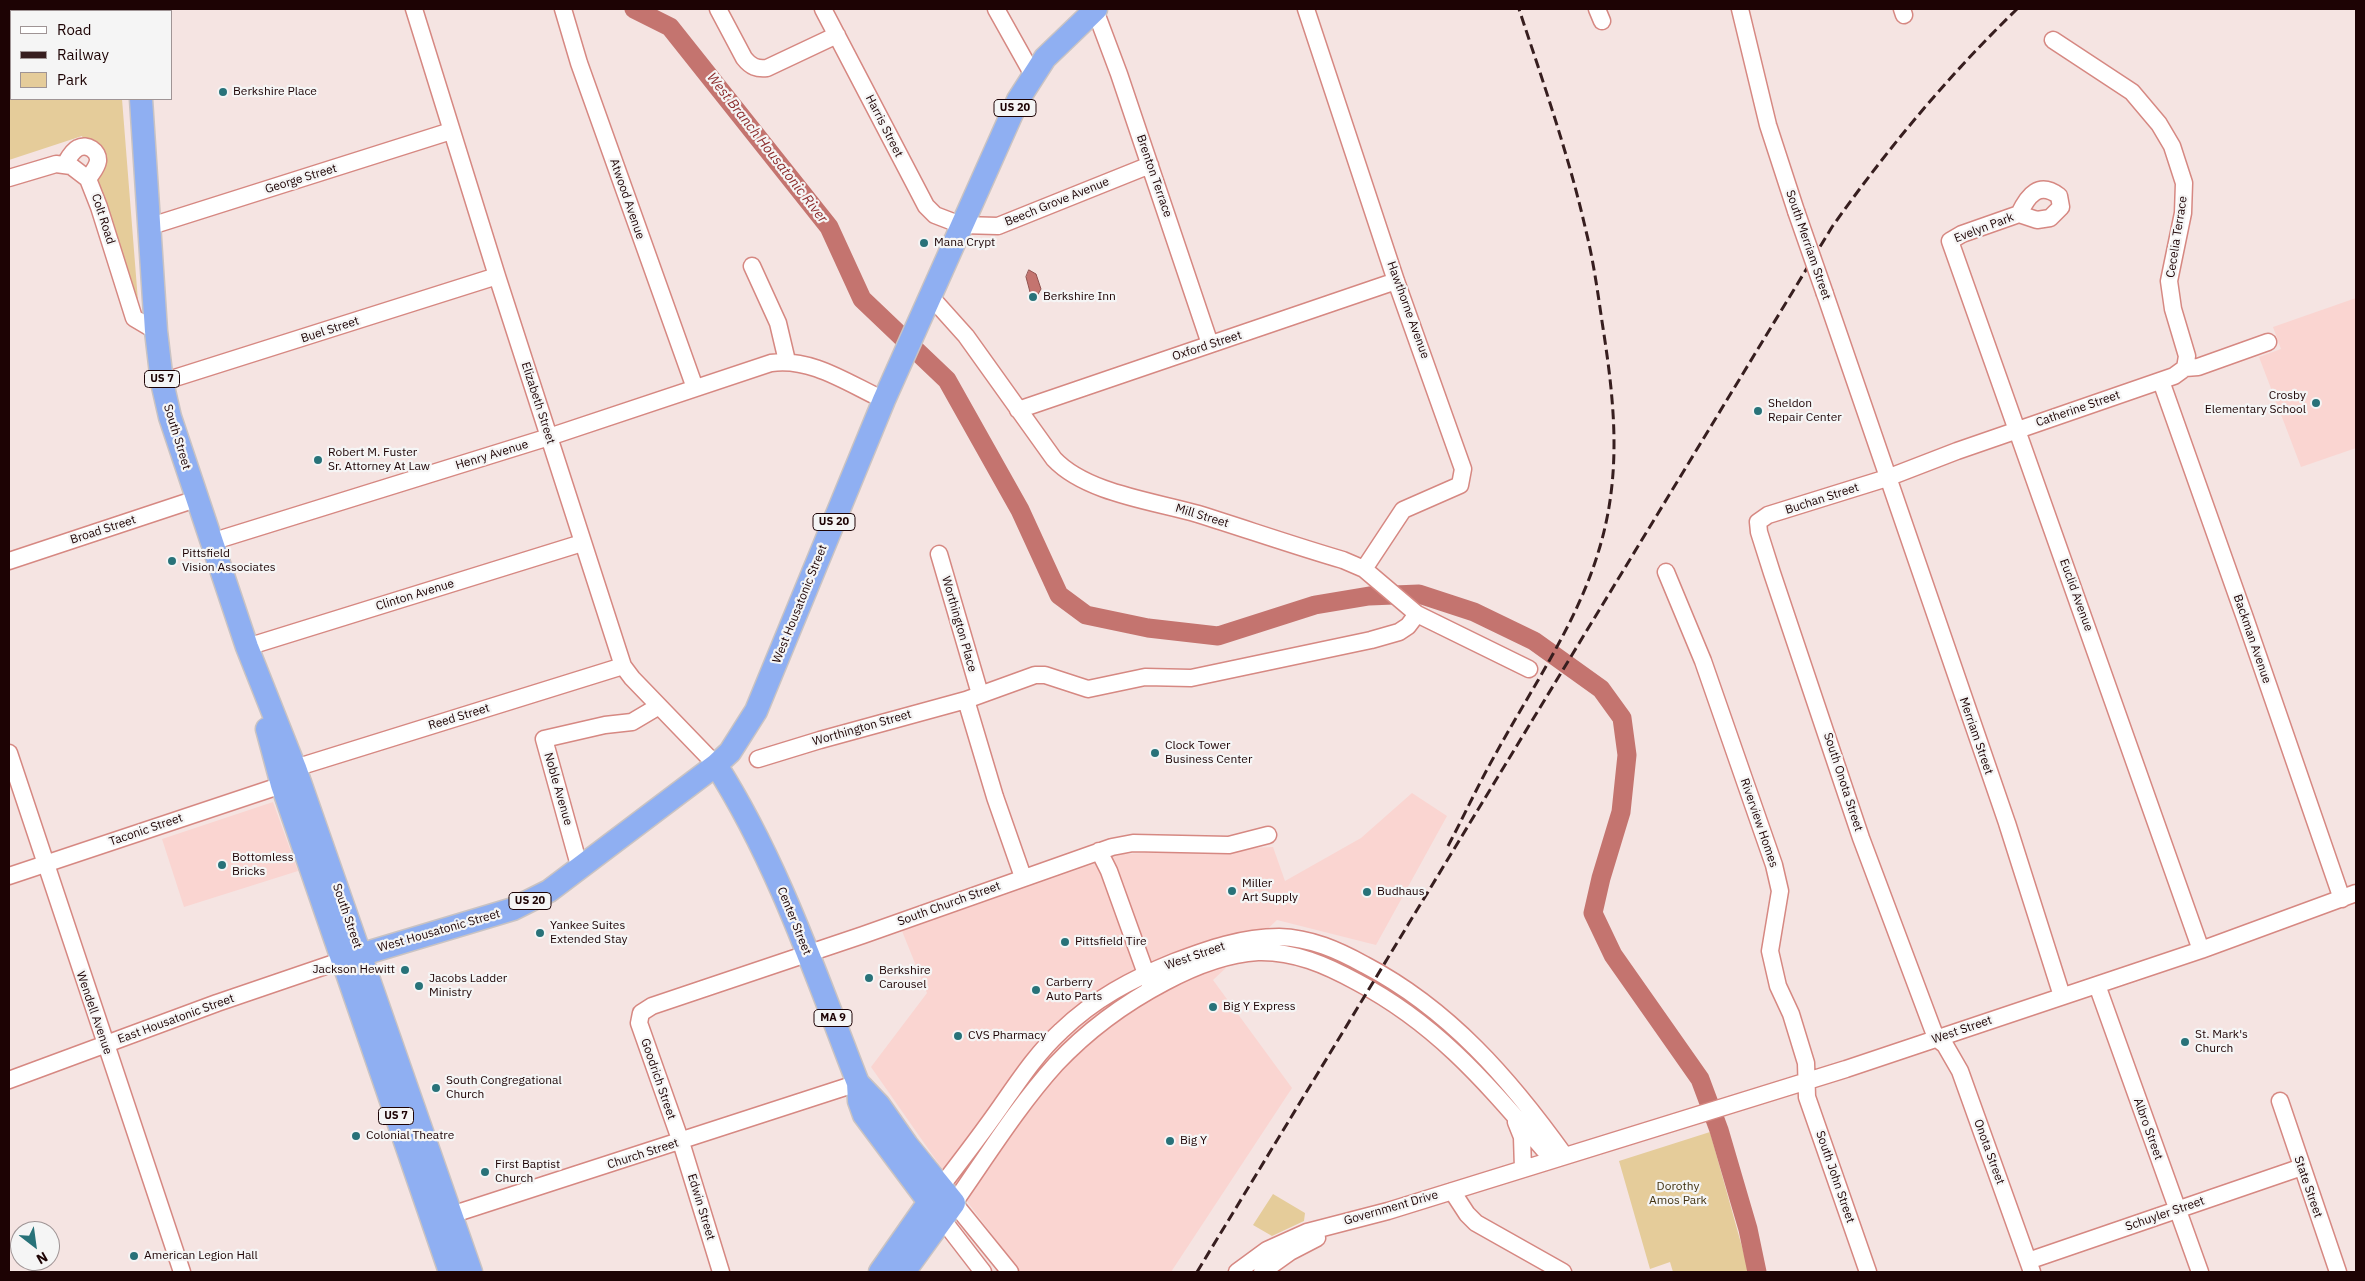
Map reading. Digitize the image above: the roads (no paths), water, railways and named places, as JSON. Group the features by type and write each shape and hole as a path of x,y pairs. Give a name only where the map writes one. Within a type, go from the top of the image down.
{"highway":[{"name":"West Housatonic Street","path":"352,957 513,909 549,891 716,766 730,752 756,711 884,400 1018,100 1034,74 1057,45 1095,9"},
{"name":"South Street","path":"141,100 151,226 156,330 162,382 170,418 289,776 352,957 451,1215 470,1272"},
{"name":"Center Street","path":"716,766 753,826 858,1083 879,1105 942,1203"},
{"name":"South Street","path":"352,957 427,1207 450,1272"},
{"name":"West Street","path":"880,1272 942,1203"},
{"name":"West Street","path":"904,1272 942,1203"}],"street":[{"name":"Elizabeth Street","path":"414,9 497,276 623,666 632,678 716,766"},
{"name":"Atwood Avenue","path":"563,9 579,63 694,388"},
{"path":"718,9 750,65 759,69 771,66 837,35"},
{"name":"Harris Street","path":"824,9 926,206 935,216 961,225"},
{"path":"996,9 1034,74"},
{"name":"Brenton Terrace","path":"1095,9 1120,74 1210,344"},
{"name":"Hawthorne Avenue","path":"1306,9 1396,281 1463,469 1460,485 1451,491 1403,510 1370,574"},
{"name":"South Merriam Street","path":"1740,9 1768,125 1887,478"},
{"name":"Cecelia Terrace","path":"2054,40 2132,92 2159,124 2172,146 2184,183 2183,213 2169,281 2173,309 2188,356 2185,368"},
{"name":"George Street","path":"151,226 451,131"},
{"path":"9,178 56,164 65,164 78,148 84,146 92,149 98,160 88,180"},
{"name":"Colt Road","path":"65,164 75,169 88,180 96,197 134,318 156,330"},
{"name":"Beech Grove Avenue","path":"961,225 998,226 1150,165"},
{"name":"Evelyn Park","path":"1950,242 1962,234 2019,214"},
{"name":"Euclid Avenue","path":"1950,242 2200,950"},
{"path":"752,266 778,323 787,361"},
{"name":"Buel Street","path":"162,382 497,276"},
{"name":"Oxford Street","path":"1018,410 1396,281"},
{"name":"Mill Street","path":"928,303 966,336 1061,467 1101,488 1198,514 1343,560 1370,574 1417,614 1529,669"},
{"name":"Catherine Street","path":"1887,478 2016,430 2174,376 2185,368 2198,366 2268,342"},
{"name":"Henry Avenue","path":"211,542 549,437 772,364 787,361 804,363 884,400"},
{"name":"Backman Avenue","path":"2160,381 2245,618 2349,896"},
{"name":"Buchan Street","path":"1758,522 1768,515 1887,478"},
{"name":"Merriam Street","path":"1887,478 2006,823 2062,996"},
{"name":"Broad Street","path":"9,561 196,499"},
{"name":"South Onota Street","path":"1758,522 1759,532 1772,573 1861,838 1936,1038"},
{"name":"Clinton Avenue","path":"247,647 582,543"},
{"name":"Worthington Place","path":"939,554 995,797 1023,877"},
{"name":"Riverview Homes","path":"1666,572 1703,661 1774,865 1780,891 1770,951 1778,986 1791,1014 1805,1060 1806,1081"},
{"name":"Worthington Street","path":"758,759 973,697 1035,675 1046,675 1088,689 1145,677 1191,678 1371,640 1399,632 1408,626 1417,614"},
{"name":"Reed Street","path":"289,776 623,666"},
{"name":"Noble Avenue","path":"580,869 544,739 605,725 632,722 659,706"},
{"name":"Wendell Avenue","path":"9,754 44,864 182,1272"},
{"name":"Taconic Street","path":"9,876 289,776"},
{"name":"South Church Street","path":"639,1016 652,1006 863,935 1099,851 1133,843 1229,845 1268,835"},
{"path":"1099,851 1109,871 1148,982"},
{"name":"West Street","path":"1559,1158 1729,1106 2097,985 2349,896"},
{"name":"West Street","path":"1148,982 1218,946 1263,938 1298,939 1338,950 1386,976 1417,996 1449,1022 1510,1082 1559,1158"},
{"name":"West Street","path":"942,1203 1023,1072 1047,1044 1089,1006 1118,988 1183,973 1233,956 1256,952 1276,953 1307,959 1339,972 1382,995 1418,1020 1458,1054 1506,1107 1559,1158"},
{"name":"East Housatonic Street","path":"9,1080 217,1003 352,957"},
{"name":"Albro Street","path":"2097,985 2200,1272"},
{"name":"Goodrich Street","path":"639,1016 639,1023 653,1067 681,1142"},
{"name":"Onota Street","path":"1936,1038 1945,1045 1960,1071 2030,1267"},
{"name":"South John Street","path":"1806,1081 1807,1097 1868,1272"},
{"name":"Church Street","path":"451,1215 681,1142 858,1083"},
{"name":"State Street","path":"2280,1101 2338,1272"},
{"name":"West Street","path":"1506,1107 1522,1137 1523,1169"},
{"name":"Edwin Street","path":"681,1142 721,1272"},
{"name":"Government Drive","path":"1237,1272 1262,1253 1293,1238 1323,1227 1370,1216 1559,1158"},
{"name":"Schuyler Street","path":"2030,1267 2043,1258 2302,1167"},
{"path":"1452,1191 1467,1214 1476,1222 1563,1272"},
{"name":"Center Street","path":"942,1203 983,1272"},
{"name":"Center Street","path":"942,1203 1010,1272"},
{"path":"427,1207 451,1215"},
{"path":"1262,1272 1304,1244 1370,1216"}],"waterway":[{"name":"West Branch Housatonic River","path":"634,9 670,27 829,227 862,299 947,380 1020,510 1059,595 1086,615 1148,628 1218,636 1315,605 1369,596 1419,594 1474,612 1534,641 1601,689 1622,718 1627,755 1621,812 1601,878 1593,913 1613,955 1700,1079 1719,1130 1748,1229 1757,1272"}],"railway":[{"path":"1448,846 1489,766 1552,656 1578,606 1598,553 1611,497 1614,441 1611,385 1591,255 1564,147 1519,9"},
{"path":"1197,1272 1832,227 1897,141 1967,60 2017,9"}],"place":[{"name":"Berkshire Place","path":"223,92"},
{"name":"Mana Crypt","path":"924,243"},
{"name":"Berkshire Inn","path":"1033,297"},
{"name":"Crosby Elementary School","path":"2316,403"},
{"name":"Sheldon Repair Center","path":"1758,411"},
{"name":"Robert M. Fuster Sr. Attorney At Law","path":"318,460"},
{"name":"Pittsfield Vision Associates","path":"172,561"},
{"name":"Clock Tower Business Center","path":"1155,753"},
{"name":"Bottomless Bricks","path":"222,865"},
{"name":"Miller Art Supply","path":"1232,891"},
{"name":"Budhaus","path":"1367,892"},
{"name":"Yankee Suites Extended Stay","path":"540,933"},
{"name":"Pittsfield Tire","path":"1065,942"},
{"name":"Jackson Hewitt","path":"405,970"},
{"name":"Berkshire Carousel","path":"869,978"},
{"name":"Jacobs Ladder Ministry","path":"419,986"},
{"name":"Carberry Auto Parts","path":"1036,990"},
{"name":"Big Y Express","path":"1213,1007"},
{"name":"CVS Pharmacy","path":"958,1036"},
{"name":"St. Mark's Church","path":"2185,1042"},
{"name":"South Congregational Church","path":"436,1088"},
{"name":"Colonial Theatre","path":"356,1136"},
{"name":"Big Y","path":"1170,1141"},
{"name":"First Baptist Church","path":"485,1172"},
{"name":"American Legion Hall","path":"134,1256"}],"park label":[{"name":"Dorothy Amos Park","path":"1678,1194"}]}
